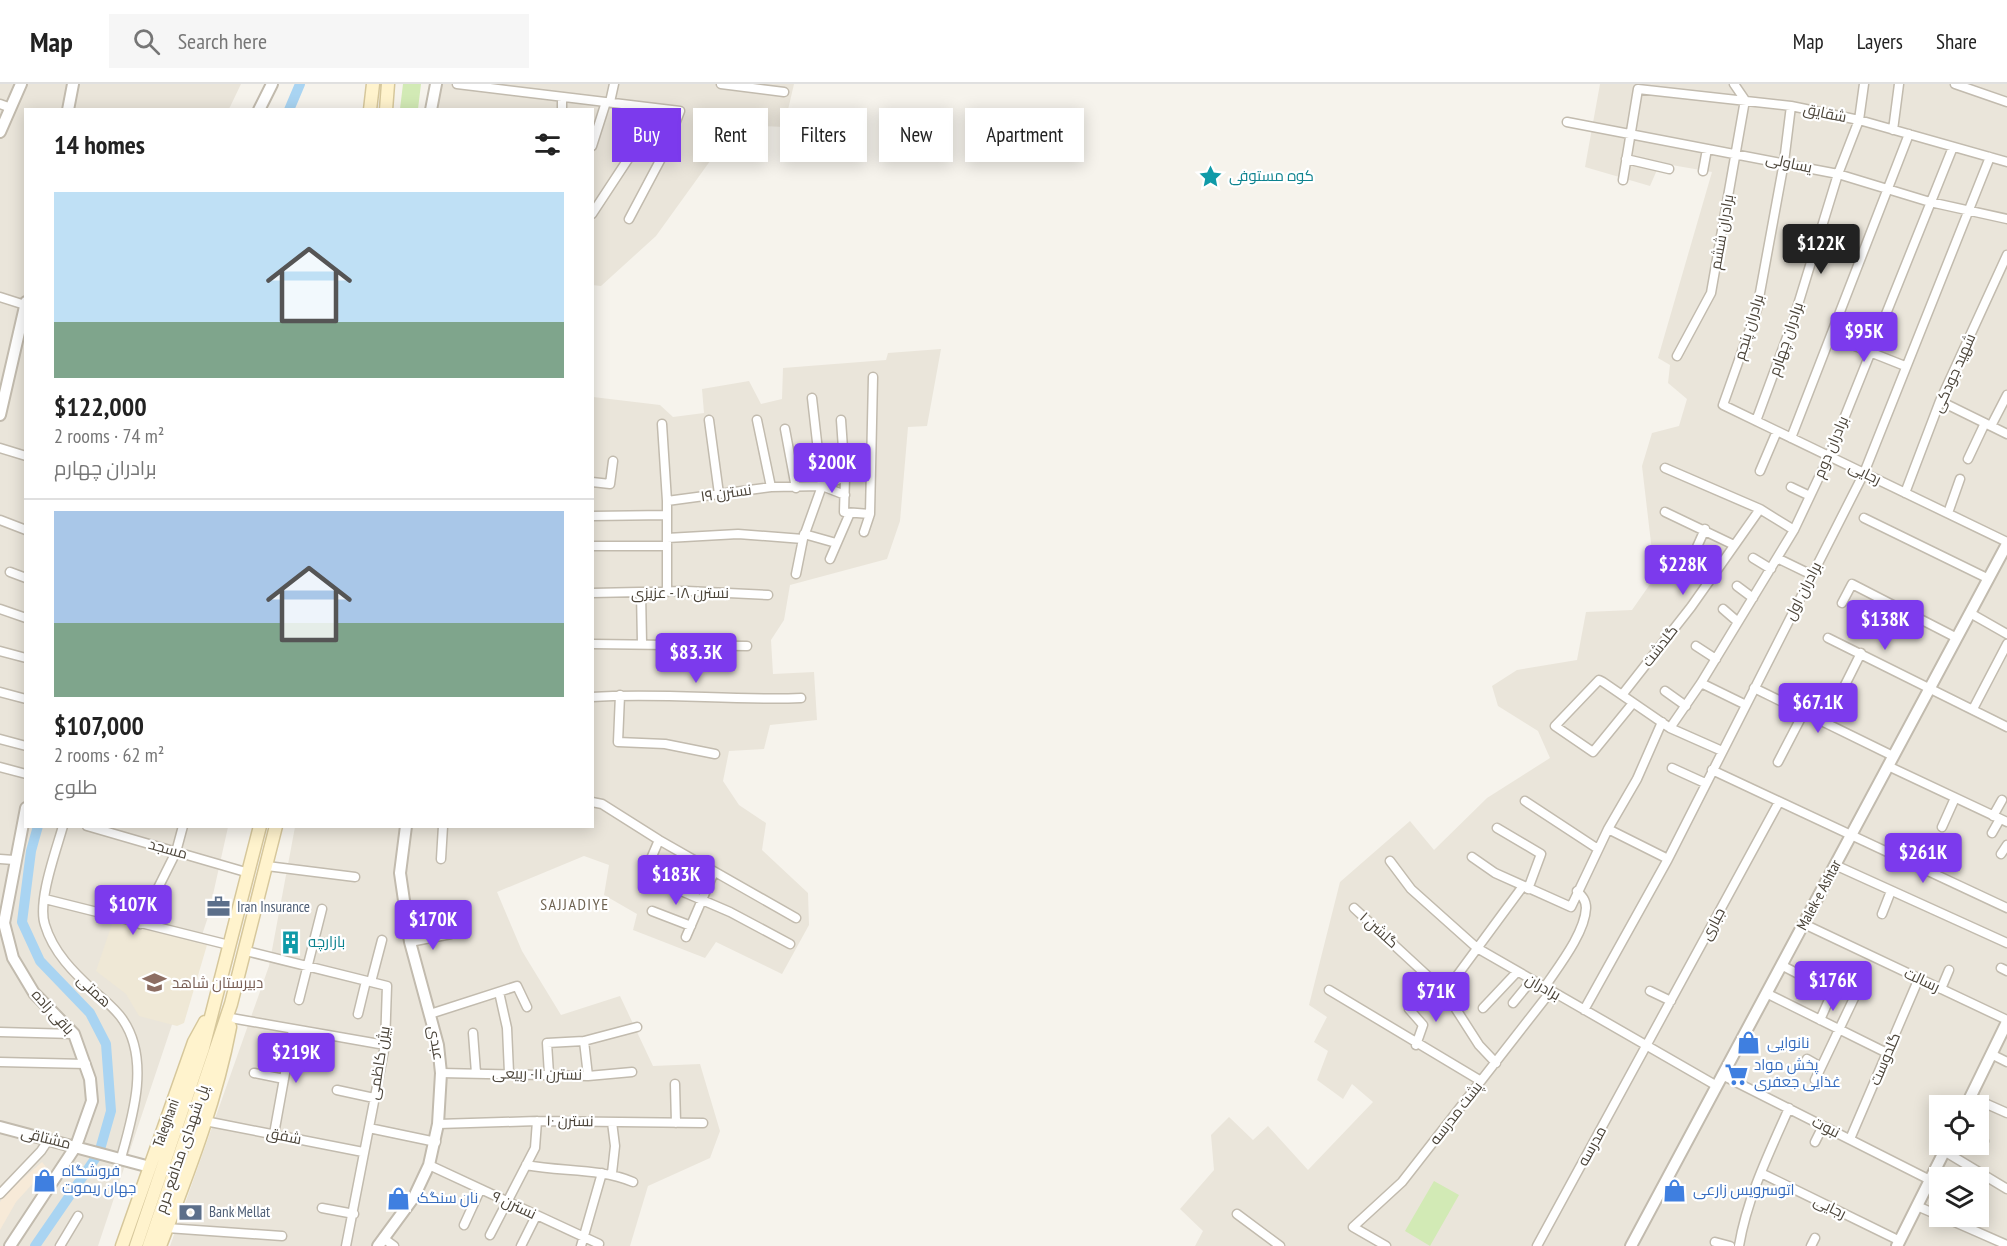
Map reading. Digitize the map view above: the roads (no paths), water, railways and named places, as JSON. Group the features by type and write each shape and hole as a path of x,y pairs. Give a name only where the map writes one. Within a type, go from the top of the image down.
{"main road":[{"path":"370,108 373,84"},
{"path":"386,108 388,84"},
{"path":"209,1050 215,1002 260,828"},
{"path":"209,1050 231,1004 276,828"},
{"name":"Taleghani","path":"122,1246 194,1042 215,1002"},
{"path":"160,1246 205,1122 221,1070 231,1018 231,1004"},
{"name":"پل شهدای مدافع حرم","path":"136,1246 209,1050"},
{"name":"پل شهدای مدافع حرم","path":"149,1246 209,1050"}],"street":[{"path":"0,132 5,106 21,84"},
{"path":"68,108 73,84"},
{"path":"260,108 272,84"},
{"path":"431,108 436,84"},
{"path":"457,84 680,111 664,153 629,219"},
{"path":"515,84 523,92"},
{"path":"594,140 614,84"},
{"path":"721,84 784,92"},
{"path":"1734,84 1745,100"},
{"name":"برادران چهارم","path":"1756,421 1794,321 1838,174 1859,120 1864,84"},
{"path":"1893,130 1899,84"},
{"path":"1955,84 2007,102"},
{"name":"شقایق","path":"1629,136 1638,88 1791,106 1859,120 2007,162"},
{"path":"562,97 562,108"},
{"name":"برادران ششم","path":"1677,356 1711,293 1745,100"},
{"name":"برادران پنجم","path":"1723,405 1757,309 1784,162 1791,106"},
{"path":"594,211 634,150 646,107"},
{"name":"یساولی","path":"1567,122 1629,136 1784,162 1888,187 1930,202 2007,219"},
{"path":"1791,438 1909,134"},
{"path":"1623,180 1629,136"},
{"name":"برادران دوم","path":"1670,728 1701,683 1794,530 1829,456 1953,147"},
{"path":"1703,171 1707,149"},
{"name":"برادران اول","path":"1584,1010 1668,859 1864,473 1990,157"},
{"path":"1626,159 1669,169"},
{"name":"شهید جودکی","path":"1905,493 1940,401 2007,255"},
{"path":"0,297 24,304"},
{"path":"0,415 21,342 24,314"},
{"path":"1832,337 1905,366"},
{"path":"864,532 870,514 873,377"},
{"path":"1968,459 2007,395"},
{"path":"796,574 803,536 822,486 812,398"},
{"path":"1940,401 2007,434"},
{"name":"رجایی","path":"1723,405 2007,543"},
{"path":"709,420 719,494"},
{"path":"757,420 771,487"},
{"path":"841,420 845,477 844,512 870,514"},
{"path":"662,424 667,501 667,592"},
{"path":"785,429 796,488"},
{"path":"1760,471 1777,431"},
{"path":"0,448 24,455"},
{"path":"594,482 610,484 613,461"},
{"path":"1665,468 1760,509 1794,530"},
{"name":"نسترن ۱۹","path":"667,501 771,487 822,486 845,477"},
{"path":"1948,513 1960,479"},
{"name":"نسترن ۱۹","path":"822,486 845,495"},
{"path":"1791,487 1810,496"},
{"name":"گلدشت","path":"1622,695 1691,607 1760,509"},
{"path":"1665,512 1734,545"},
{"path":"830,559 850,513"},
{"path":"594,516 667,515"},
{"path":"1864,518 1989,579"},
{"path":"0,520 24,529"},
{"path":"1696,547 1706,530"},
{"path":"594,546 667,542 738,534 803,536 836,543"},
{"name":"Malek-e Ashtar","path":"1631,1246 2007,543"},
{"path":"1753,558 1771,569"},
{"path":"1778,558 1812,574"},
{"path":"10,572 24,577"},
{"path":"1842,603 1852,584 1957,638"},
{"path":"1737,586 1753,598"},
{"path":"641,592 642,643"},
{"name":"نسترن ۱۸ - عزیزی","path":"594,593 667,592 768,595"},
{"path":"0,609 24,617"},
{"path":"1723,609 1738,622"},
{"path":"1970,613 2007,634"},
{"path":"1828,638 2007,727"},
{"path":"594,644 747,646"},
{"path":"1973,709 2007,644"},
{"path":"1696,646 1716,659"},
{"path":"0,651 24,657"},
{"path":"1839,697 1861,654"},
{"path":"1633,703 1593,752 1555,726 1599,680 1670,728 1722,751"},
{"path":"1701,683 1746,705"},
{"path":"1754,688 1804,712 1955,798 2000,819"},
{"path":"1665,691 1686,706"},
{"path":"0,692 24,698"},
{"path":"620,695 618,742 665,744 715,754"},
{"path":"594,697 620,695 746,700 801,698"},
{"path":"1778,762 1804,712"},
{"path":"1472,857 1495,873 1571,907 1608,829 1637,779 1662,722"},
{"path":"0,739 24,745"},
{"path":"0,767 24,773"},
{"path":"1672,768 1705,783"},
{"path":"1712,770 2007,908"},
{"path":"1941,827 1955,798"},
{"path":"1992,833 2000,819 2002,800"},
{"path":"1525,801 1598,849"},
{"path":"594,802 602,804 659,840 796,918"},
{"name":"جباری","path":"1647,1046 1779,802"},
{"name":"باقی زاده","path":"10,1246 76,1146 92,1101 86,1064 74,1034 34,993 14,958 2,923 24,817"},
{"name":"همتی","path":"63,828 45,899 44,924 60,955 79,977 117,1012 130,1033 135,1052 137,1083 133,1115 117,1157"},
{"name":"مسجد","path":"94,828 249,873"},
{"path":"140,924 176,852 182,828"},
{"name":"عبدی","path":"380,1242 408,1208 429,1165 436,1142 438,1124 441,1073 430,1014 419,982 410,942 400,873 406,828"},
{"path":"441,859 444,828"},
{"path":"1444,992 1525,887 1541,854 1497,828"},
{"path":"1608,829 1668,859"},
{"path":"659,840 644,875 702,900 790,944"},
{"path":"1917,867 1927,844"},
{"path":"2001,854 2007,845"},
{"path":"0,859 14,860"},
{"name":"برادران","path":"1390,861 1411,889 1477,948 1717,1086"},
{"path":"1835,865 2007,943"},
{"path":"267,866 355,877"},
{"path":"686,937 714,872"},
{"path":"1548,990 1575,940 1586,908 1584,898 1577,891"},
{"path":"1881,914 1891,891"},
{"path":"45,899 229,945"},
{"name":"گلشن ۱","path":"1354,908 1444,992 1479,1045 1496,1063"},
{"path":"299,1000 322,909"},
{"path":"652,911 691,926"},
{"name":"رسالت","path":"1804,924 2007,1021"},
{"path":"410,942 451,934"},
{"path":"358,1014 382,940"},
{"path":"246,951 368,982"},
{"path":"1781,965 1812,981"},
{"path":"1941,989 1949,970"},
{"path":"1483,1008 1517,972"},
{"name":"گلدوست","path":"1850,1139 1919,978"},
{"path":"1513,1003 1531,981"},
{"name":"بیژن کاظمی","path":"346,1246 385,1045 387,986 368,982"},
{"path":"430,1014 517,986 527,1007"},
{"path":"1329,990 1481,1081"},
{"name":"پشت مدرسه","path":"1386,1246 1353,1227 1402,1182 1496,1063 1548,990"},
{"path":"1650,990 1671,1001"},
{"path":"499,992 507,1028 508,1073"},
{"path":"1766,993 1887,1053"},
{"path":"1815,1080 1855,996"},
{"path":"1820,1020 1828,1002"},
{"path":"1409,1009 1423,1025 1416,1044"},
{"path":"231,1018 385,1045"},
{"path":"1972,1095 2007,1021"},
{"path":"549,1074 547,1043 584,1041 637,1027"},
{"path":"274,1134 293,1029"},
{"path":"0,1032 74,1034"},
{"path":"473,1033 477,1073"},
{"path":"584,1041 588,1076"},
{"name":"مدرسه","path":"1537,1246 1647,1046"},
{"path":"1991,1054 2007,1062"},
{"path":"1807,1059 1821,1068"},
{"path":"0,1062 86,1064"},
{"name":"نسترن ۱۱- ربیعی","path":"441,1073 588,1076 632,1072"},
{"path":"254,1073 284,1078"},
{"name":"نبوت","path":"1722,1075 1929,1179"},
{"path":"675,1084 676,1123"},
{"path":"337,1090 374,1098"},
{"path":"1989,1107 2007,1113"},
{"path":"1739,1246 1742,1225 1789,1108"},
{"path":"490,1235 535,1148 537,1121"},
{"name":"نسترن ۱۰","path":"438,1124 537,1121 703,1123"},
{"name":"شفق","path":"205,1122 363,1152"},
{"path":"612,1122 615,1146 612,1173"},
{"path":"1815,1142 1823,1126"},
{"name":"مشتاقی","path":"0,1127 91,1149 150,1167"},
{"path":"369,1128 436,1142"},
{"path":"0,1194 41,1151 49,1139"},
{"path":"1957,1155 2007,1188"},
{"name":"نسترن ۹","path":"429,1165 599,1244"},
{"path":"526,1165 555,1170 612,1173 633,1182"},
{"path":"581,1246 602,1173"},
{"name":"رجایی","path":"1761,1173 1899,1243"},
{"path":"1899,1243 1929,1182"},
{"path":"464,1225 480,1190"},
{"path":"1917,1206 1929,1211"},
{"path":"322,1208 354,1214"},
{"path":"1237,1214 1280,1246"},
{"path":"60,1246 78,1215"},
{"path":"521,1246 536,1216"},
{"path":"1965,1227 2007,1245"},
{"path":"167,1228 282,1236"},
{"path":"380,1242 394,1246"},
{"path":"1715,1242 1730,1246"}],"waterway":[{"path":"290,108 300,84"},
{"path":"35,1246 99,1153 111,1111 106,1044 90,1013 40,961 22,922 31,851 37,828"}],"place":[{"name":"کوه مستوفی","path":"1211,176"},
{"name":"Iran Insurance","path":"219,907"},
{"name":"بازارچه","path":"290,942"},
{"name":"دبیرستان شاهد","path":"154,983"},
{"name":"نانوایی","path":"1749,1043"},
{"name":"پخش مواد غذایی جعفری","path":"1736,1074"},
{"name":"فروشگاه جهان ریموت","path":"44,1180"},
{"name":"اتوسرویس زارعی","path":"1675,1190"},
{"name":"نان سنگک","path":"399,1198"},
{"name":"Bank Mellat","path":"191,1212"}],"district":[{"name":"SAJJADIYE","path":"575,904"}]}
